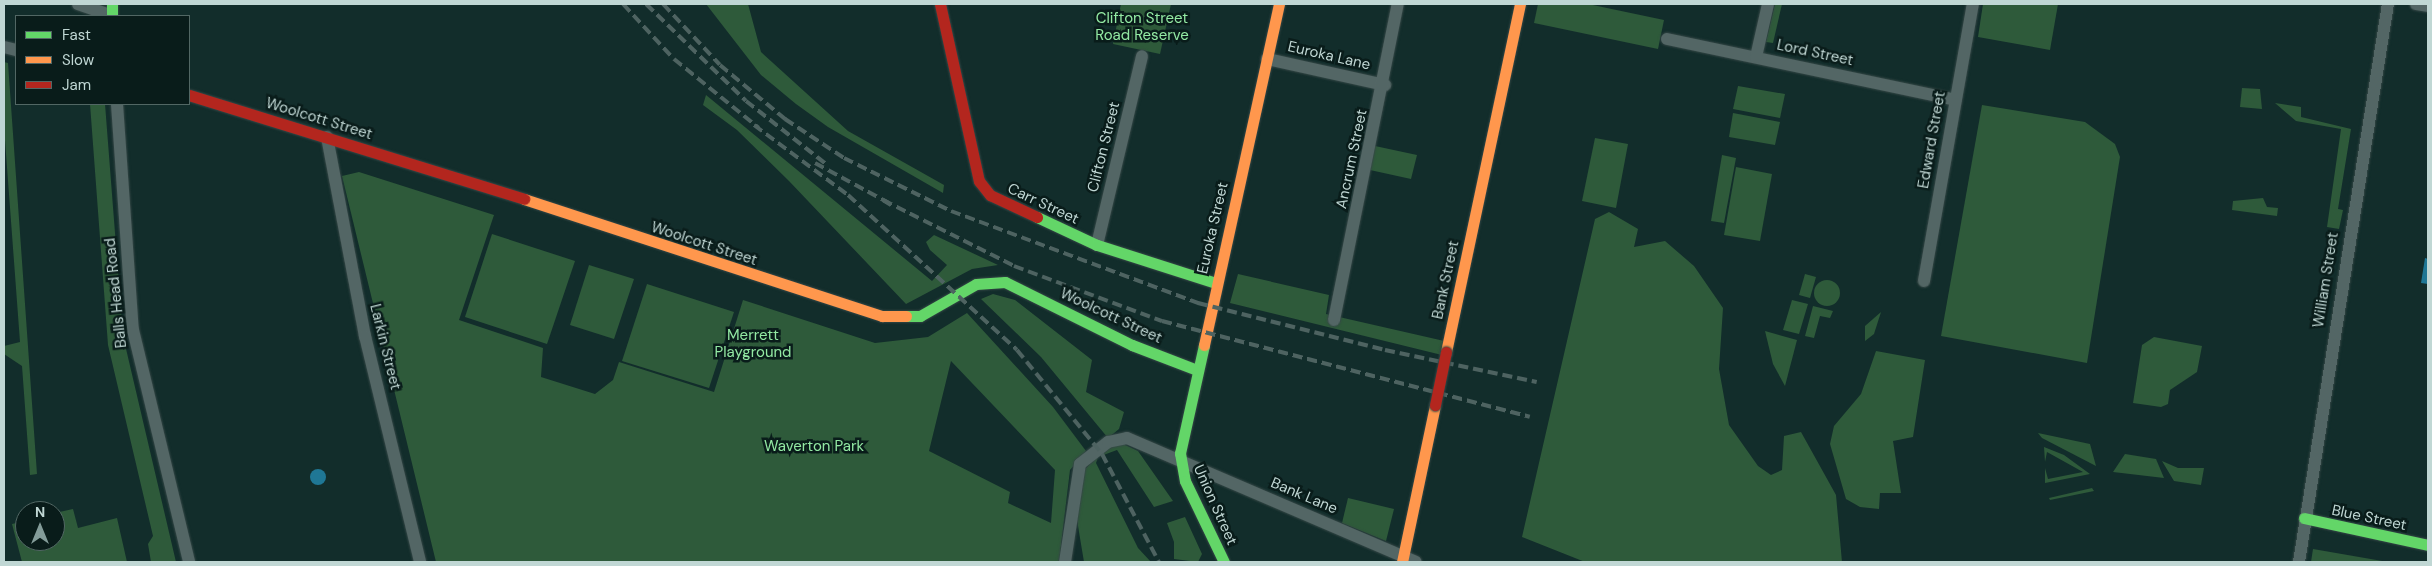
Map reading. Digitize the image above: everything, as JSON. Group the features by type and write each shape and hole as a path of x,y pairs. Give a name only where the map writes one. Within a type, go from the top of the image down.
{"street":[{"path":"78,4 109,15"},
{"name":"Carr Street","path":"940,4 979,181 999,202 1097,245 1216,283"},
{"name":"Euroka Street","path":"1180,460 1197,370 1279,4"},
{"name":"Ancrum Street","path":"1334,320 1384,85 1398,4"},
{"name":"Bank Street","path":"1402,559 1520,4"},
{"path":"1756,57 1768,4"},
{"name":"Edward Street","path":"1924,281 1973,4"},
{"name":"William Street","path":"2299,562 2304,518 2388,4"},
{"path":"2416,4 2428,6"},
{"name":"Lord Street","path":"1667,39 1956,100"},
{"name":"Clifton Street","path":"1097,245 1142,56"},
{"name":"Euroka Lane","path":"1267,59 1384,85"},
{"name":"Woolcott Street","path":"190,95 327,137 882,316 920,316 976,284 1005,282 1132,345 1197,370"},
{"name":"Balls Head Road","path":"117,105 133,330 189,562"},
{"name":"Larkin Street","path":"327,137 361,319 420,562"},
{"name":"Bank Lane","path":"1065,562 1072,501 1083,459 1108,442 1126,438 1180,460 1402,559 1416,562"},
{"name":"Union Street","path":"1180,460 1224,562"},
{"name":"Blue Street","path":"2304,518 2428,545"}],"green space":[{"path":"706,4 748,4 761,52 848,131 944,185 943,193 828,127 796,104 761,75"},
{"name":"Clifton Street Road Reserve","path":"1121,4 1171,4 1160,54 1113,44"},
{"path":"1538,4 1588,4 1664,20 1658,49 1534,23"},
{"path":"1775,4 1782,4 1773,43 1766,42"},
{"path":"1983,4 2058,4 2050,50 1978,37"},
{"path":"4,62 8,63 37,474 30,475 22,366 4,354 4,346 20,342 4,127"},
{"path":"1738,86 1785,94 1780,118 1733,109"},
{"path":"2242,88 2260,89 2262,109 2240,107"},
{"path":"706,95 932,281 947,265 930,250 926,242 934,235 998,265 972,269 906,304 789,181 737,130 703,105"},
{"path":"2275,103 2301,107 2301,117 2351,129 2338,209 2343,210 2339,229 2327,227 2341,129 2296,121"},
{"path":"90,105 105,105 123,336 176,562 151,562 148,544 153,536 108,345"},
{"path":"1982,105 2085,122 2115,144 2120,157 2087,363 1941,336"},
{"path":"1733,113 1780,122 1775,145 1729,137"},
{"path":"1595,138 1628,144 1616,208 1582,201"},
{"path":"1375,146 1417,155 1411,179 1370,170"},
{"path":"1722,155 1736,158 1724,223 1711,221"},
{"path":"1736,167 1772,174 1760,241 1724,235"},
{"name":"Waverton Park","path":"359,172 494,215 459,320 543,348 541,377 595,394 613,380 619,362 714,392 743,300 875,343 928,337 967,313 1053,407 1086,451 1070,470 1059,562 436,562 342,176","holes":["951,361 1055,470 1051,523 1008,503 1010,492 929,451"]},
{"path":"2263,198 2267,207 2278,208 2277,216 2232,210 2233,201"},
{"path":"1609,212 1638,229 1634,247 1665,241 1694,266 1723,308 1719,369 1729,425 1758,466 1771,475 1782,470 1784,436 1801,432 1836,495 1842,562 1585,562 1522,537 1595,219"},
{"path":"492,234 575,261 547,344 465,317"},
{"path":"589,265 634,279 614,339 570,325"},
{"path":"1238,274 1329,295 1326,314 1453,343 1450,357 1230,303"},
{"path":"1805,274 1816,277 1810,298 1799,295"},
{"path":"1827,280 1836,284 1840,293 1836,302 1827,306 1818,302 1814,293 1818,284"},
{"path":"647,284 734,312 709,388 622,361"},
{"path":"993,294 1015,300 1092,360 1086,392 1124,412 1119,429 1108,438 1041,357 981,299"},
{"path":"1792,300 1808,304 1799,334 1783,330"},
{"path":"1813,306 1833,311 1830,318 1820,316 1814,338 1805,336"},
{"path":"1881,312 1874,334 1865,341 1865,326"},
{"path":"1765,331 1797,340 1785,386 1773,364"},
{"path":"2154,337 2202,346 2197,372 2170,390 2168,404 2161,407 2133,403 2142,345"},
{"path":"1876,351 1925,360 1913,437 1893,441 1901,493 1880,493 1879,509 1860,507 1846,499 1830,444 1834,426 1861,394"},
{"path":"2038,433 2090,444 2096,466 2042,438"},
{"path":"1123,444 1138,451 1173,501 1154,507 1117,450 1098,457 1096,463 1138,548 1151,562 1084,562 1077,520 1083,471 1107,447"},
{"path":"2044,447 2064,455 2090,474 2045,483 2045,468 2048,479 2083,472 2047,452 2045,462"},
{"path":"2125,454 2156,459 2164,478 2113,472"},
{"path":"2162,461 2178,468 2204,468 2201,485 2174,481"},
{"path":"2092,488 2094,491 2050,500 2049,498"},
{"path":"1348,498 1394,509 1386,541 1342,523"},
{"path":"73,509 78,528 117,518 127,562 22,562 19,551 65,551 65,511"},
{"path":"1185,517 1202,554 1198,562 1174,559 1174,542 1167,523"},
{"path":"15,523 15,535 12,524"},
{"path":"2313,549 2388,562 2311,562"}],"water":[{"path":"2425,258 2428,259 2428,284 2421,283"},
{"path":"318,469 324,471 326,477 324,483 318,485 312,483 310,477 312,471"}],"railway":[{"path":"623,4 674,59 759,128"},
{"path":"646,4 746,101 826,164"},
{"path":"663,4 720,65 785,119 844,158 951,211 1198,303 1385,350 1537,382"},
{"path":"754,125 848,195 1017,350 1102,454 1159,562"},
{"path":"815,163 889,203"},
{"path":"891,205 883,200 1014,266 1162,321 1530,417"}],"traffic: fast":[{"path":"112,4 112,15"},
{"path":"1037,217 1097,245 1216,283"},
{"path":"906,316 920,316 976,284 1005,282 1132,345 1197,370"},
{"path":"1204,345 1180,453 1185,481 1224,562"},
{"path":"2304,518 2428,545"}],"traffic: slow":[{"path":"1204,345 1279,4"},
{"path":"1446,352 1520,4"},
{"path":"524,199 882,316 906,316"},
{"path":"1402,562 1435,405"}],"traffic: jam":[{"path":"940,4 979,181 990,195 1037,217"},
{"path":"190,95 524,199"},
{"path":"1435,405 1446,352"}],"park label":[{"name":"Merrett Playground","path":"753,344"}]}
